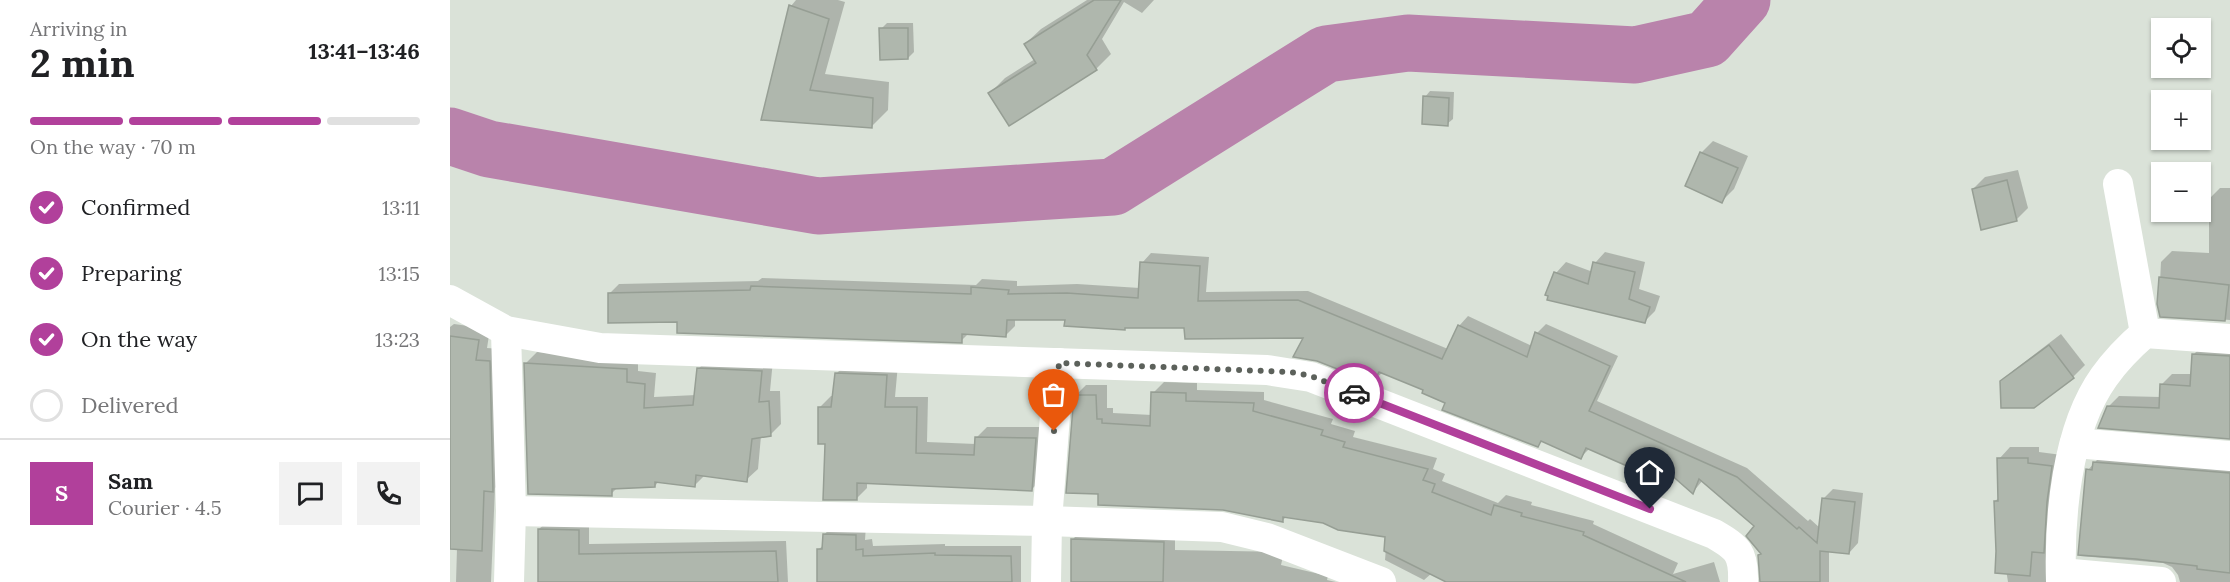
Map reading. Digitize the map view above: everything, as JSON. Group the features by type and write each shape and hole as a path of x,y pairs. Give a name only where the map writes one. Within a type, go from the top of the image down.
{"street":[{"path":"2118,184 2145,333"},
{"path":"450,300 506,331 600,348 1267,370 1311,376 1714,534 1734,546 1742,558 1743,582"},
{"path":"506,331 511,511 510,582"},
{"path":"2161,582 2061,577 2062,511 2074,443 2088,407 2103,378 2128,348 2145,333 2230,339"},
{"path":"1046,582 1047,521 1059,363"},
{"path":"2074,443 2230,456"},
{"path":"511,511 1047,521 1222,528 1267,538 1381,582"}],"building":[{"path":"1094,0 1121,0 1087,55 1097,70 1009,126 988,93 1036,63 1024,44"},
{"path":"789,5 829,19 810,90 873,98 872,128 761,120"},
{"path":"879,28 908,28 908,59 880,60"},
{"path":"1423,96 1449,98 1448,126 1422,124"},
{"path":"1700,152 1738,168 1722,203 1685,186"},
{"path":"2007,180 2017,221 1981,230 1972,189"},
{"path":"1140,262 1200,266 1198,301 1298,300 1442,359 1458,325 1527,357 1535,332 1610,366 1589,411 1737,477 1797,529 1799,527 1817,543 1822,498 1855,502 1849,554 1820,551 1820,582 1760,582 1758,555 1761,554 1746,536 1754,526 1699,479 1693,494 1669,473 1659,494 1630,483 1636,470 1586,448 1581,459 1541,441 1538,447 1442,410 1445,403 1422,393 1423,390 1379,372 1373,383 1317,361 1293,357 1303,338 1185,339 1184,328 1125,328 1125,330 1064,326 1065,320 1007,320 1006,337 962,334 962,343 677,333 677,322 608,323 608,293 750,290 751,286 971,294 971,287 1009,290 1008,294 1067,293 1138,298"},
{"path":"1593,262 1635,272 1629,299 1650,307 1645,323 1547,300 1548,296 1545,295 1554,272 1588,284"},
{"path":"2159,277 2229,285 2225,321 2160,317 2157,304"},
{"path":"450,336 479,340 476,360 490,361 493,492 484,491 482,551 450,549"},
{"path":"2049,345 2074,378 2034,408 2001,408 2000,381"},
{"path":"2192,354 2230,356 2230,439 2098,428 2107,406 2159,408 2160,384 2190,386"},
{"path":"524,363 627,369 627,382 645,384 644,408 693,405 697,368 762,371 759,402 769,401 771,436 752,439 747,482 696,475 695,487 655,482 655,487 612,489 612,496 528,494"},
{"path":"835,373 887,375 885,407 917,407 916,453 974,455 975,437 1036,438 1032,491 857,483 857,500 823,500 825,444 818,444 818,407 831,407"},
{"path":"1151,392 1186,393 1186,401 1254,403 1253,411 1323,430 1321,435 1345,442 1343,447 1428,469 1423,480 1435,484 1432,492 1491,515 1494,505 1522,513 1521,516 1584,532 1583,535 1686,582 1446,582 1384,551 1385,537 1338,530 1323,523 1283,517 1283,522 1223,510 1098,505 1098,494 1066,493 1074,395 1096,395 1097,419 1102,419 1102,423 1150,426"},
{"path":"1997,458 2028,458 2028,463 2052,466 2044,553 2032,552 2030,576 1995,573 1994,501 1998,501"},
{"path":"2093,462 2230,473 2230,573 2197,569 2197,566 2078,555 2086,469 2092,470"},
{"path":"538,529 579,530 579,554 776,551 778,582 538,582"},
{"path":"823,534 856,535 856,550 863,549 863,556 935,553 935,555 1011,556 1012,582 817,582 817,549 822,549"},
{"path":"1071,539 1164,542 1163,582 1071,582"}],"waterway":[{"path":"450,136 489,149 818,206 1113,187 1326,54 1408,43 1635,55 1707,39 1742,0"}],"way so far":[{"path":"1054,431 1059,363 1290,372 1311,376 1354,393"}],"route":[{"path":"1354,393 1650,509"}]}
